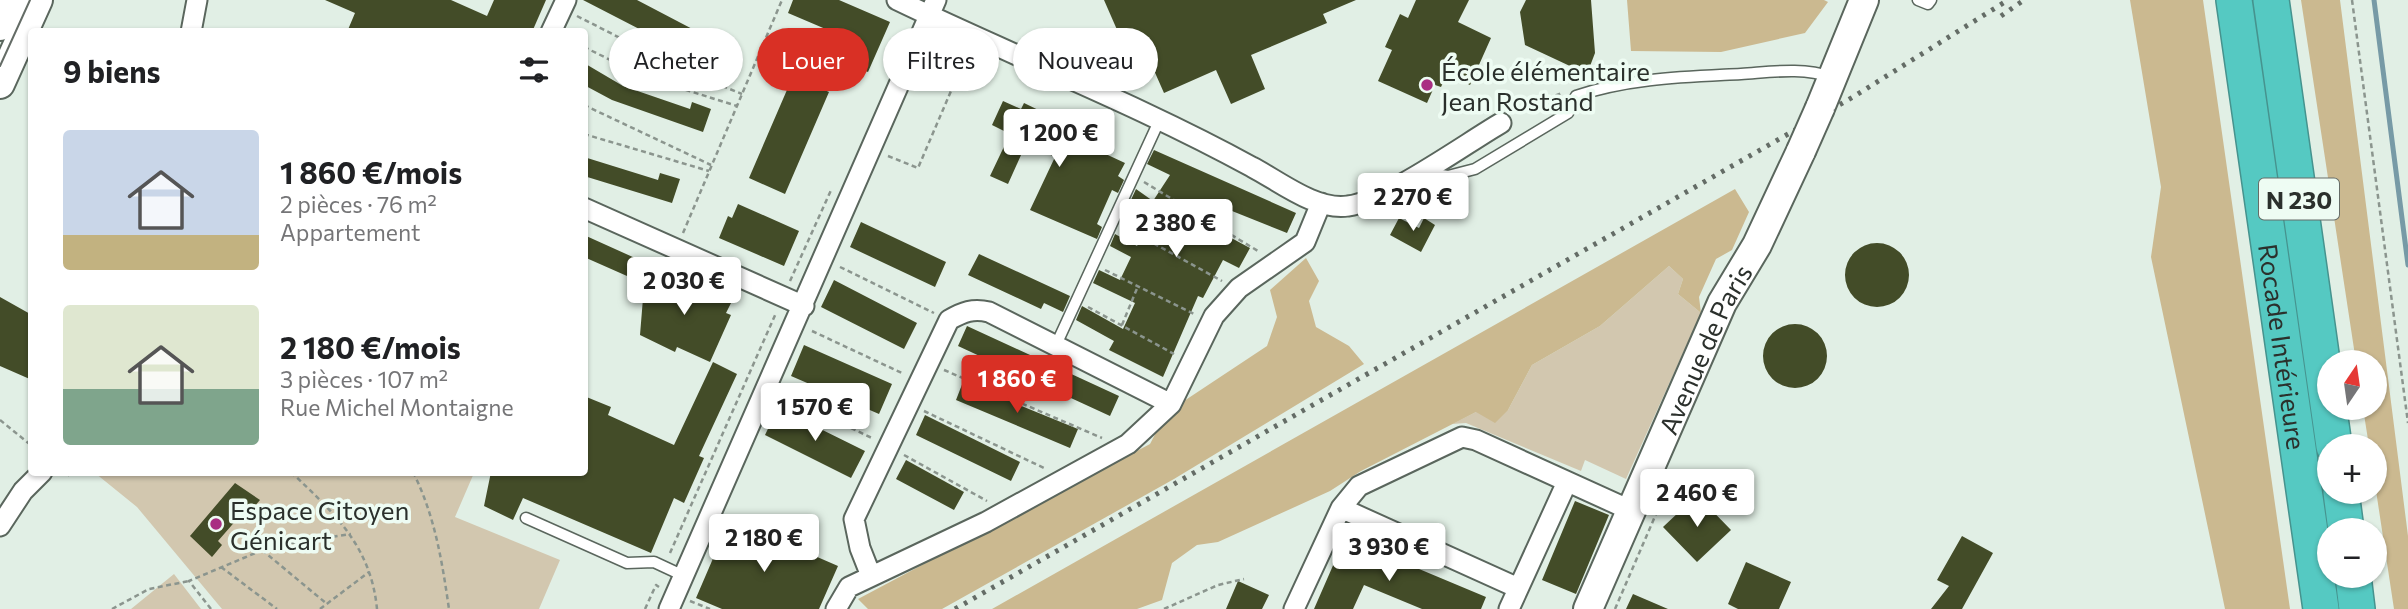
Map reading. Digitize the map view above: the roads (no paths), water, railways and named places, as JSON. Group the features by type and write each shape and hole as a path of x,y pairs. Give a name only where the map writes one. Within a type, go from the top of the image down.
{"highway":[{"name":"Rocade Intérieure","path":"2234,0 2321,609"},
{"name":"N 230","path":"2271,0 2332,434"},
{"path":"2354,588 2357,609"}],"main road":[{"path":"0,26 11,0"},
{"path":"0,84 38,0"},
{"name":"Avenue de Paris","path":"1588,609 1722,303 1757,245 1801,151 1864,0"},
{"name":"Avenue de Paris","path":"1604,609 1743,287 1757,245"}],"street":[{"path":"195,28 197,0"},
{"path":"897,0 933,8 1160,119 1321,203 1347,207 1372,200 1501,123"},
{"path":"553,28 564,4"},
{"path":"669,609 933,8"},
{"path":"836,609 849,587 1006,511 1123,446 1149,427 1171,404 1212,323 1237,290 1305,242 1321,203"},
{"path":"588,210 676,249 800,314"},
{"path":"871,576 860,548 854,519 949,320 964,311 978,309 1056,345 1171,404"},
{"path":"1294,609 1341,508 1359,486 1462,437 1632,511"},
{"path":"0,526 23,491 38,476"},
{"path":"1508,609 1567,482"},
{"path":"1341,508 1518,588"}],"lane":[{"path":"1918,0 1928,4 1931,0"},
{"path":"1420,172 1448,176 1475,169 1568,113 1576,96 1609,85 1640,79 1800,70 1832,78"},
{"path":"1056,345 1160,119"},
{"path":"526,518 627,563 654,562 684,576"}],"waterway":[{"path":"2374,0 2408,265"}],"tram line":[{"path":"0,66 30,0"}],"railway":[{"path":"955,609 1853,97 2008,0"},
{"path":"2001,16 2024,0"}],"place":[{"name":"École élémentaire Jean Rostand","path":"1427,85"},
{"name":"Espace Citoyen Génicart","path":"216,524"}]}
